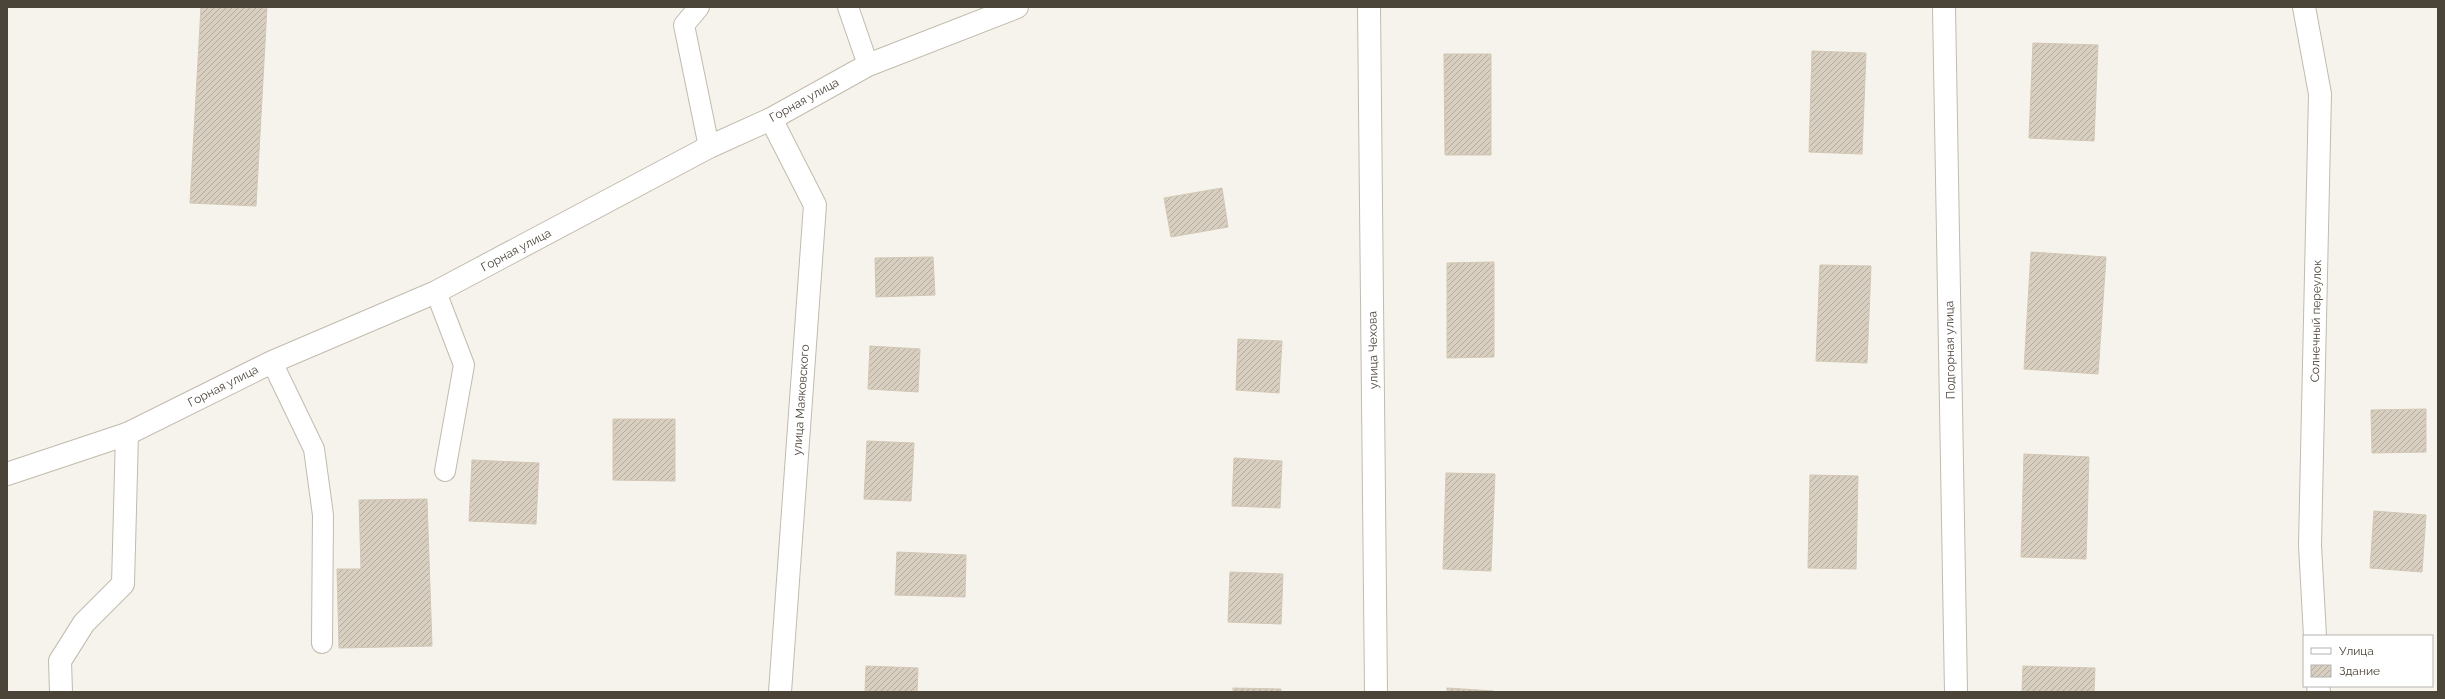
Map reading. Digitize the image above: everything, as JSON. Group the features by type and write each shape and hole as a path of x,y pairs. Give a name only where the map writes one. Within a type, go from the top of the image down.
{"street":[{"name":"Горная улица","path":"7,474 127,434 272,362 436,292 709,147 771,119 868,65 1017,7"},
{"name":"улица Чехова","path":"1369,7 1376,692"},
{"name":"Подгорная улица","path":"1944,7 1956,692"},
{"name":"Солнечный переулок","path":"2304,7 2320,94 2310,545 2315,635"},
{"name":"улица Маяковского","path":"771,119 814,205 780,692"},
{"path":"61,692 60,661 84,623 124,584 127,434"}],"lane":[{"path":"699,7 684,25 709,147"},
{"path":"848,7 868,65"},
{"path":"436,292 464,365 445,471"},
{"path":"272,362 314,449 323,515 322,643"}],"building":[{"path":"201,7 267,7 256,206 190,203"},
{"path":"2033,43 2098,45 2094,141 2029,138"},
{"path":"1812,51 1866,53 1862,154 1809,152"},
{"path":"1444,54 1491,54 1491,155 1445,155"},
{"path":"1222,188 1228,227 1171,237 1164,198"},
{"path":"2031,252 2106,257 2098,374 2024,369"},
{"path":"933,257 935,295 876,297 875,258"},
{"path":"1494,262 1494,357 1447,358 1447,263"},
{"path":"1820,265 1871,266 1867,363 1816,361"},
{"path":"1238,339 1282,341 1279,393 1236,390"},
{"path":"870,346 920,349 918,392 868,389"},
{"path":"2426,409 2426,452 2372,453 2371,410"},
{"path":"613,419 675,419 675,481 613,480"},
{"path":"867,441 914,443 911,501 864,499"},
{"path":"2024,454 2089,457 2086,559 2021,557"},
{"path":"1234,458 1282,461 1280,508 1232,506"},
{"path":"472,460 539,463 536,524 469,521"},
{"path":"1446,473 1495,474 1491,571 1443,569"},
{"path":"1810,475 1858,476 1856,569 1808,568"},
{"path":"427,499 432,646 339,648 337,569 361,569 359,500"},
{"path":"2374,511 2426,515 2422,572 2370,568"},
{"path":"897,552 966,555 965,597 895,595"},
{"path":"1230,572 1283,574 1281,624 1228,622"},
{"path":"866,666 918,668 917,692 865,692"},
{"path":"2023,666 2095,668 2094,692 2022,692"},
{"path":"1233,688 1281,689 1281,692 1233,692"},
{"path":"1447,688 1494,691 1494,692 1447,692"}]}
